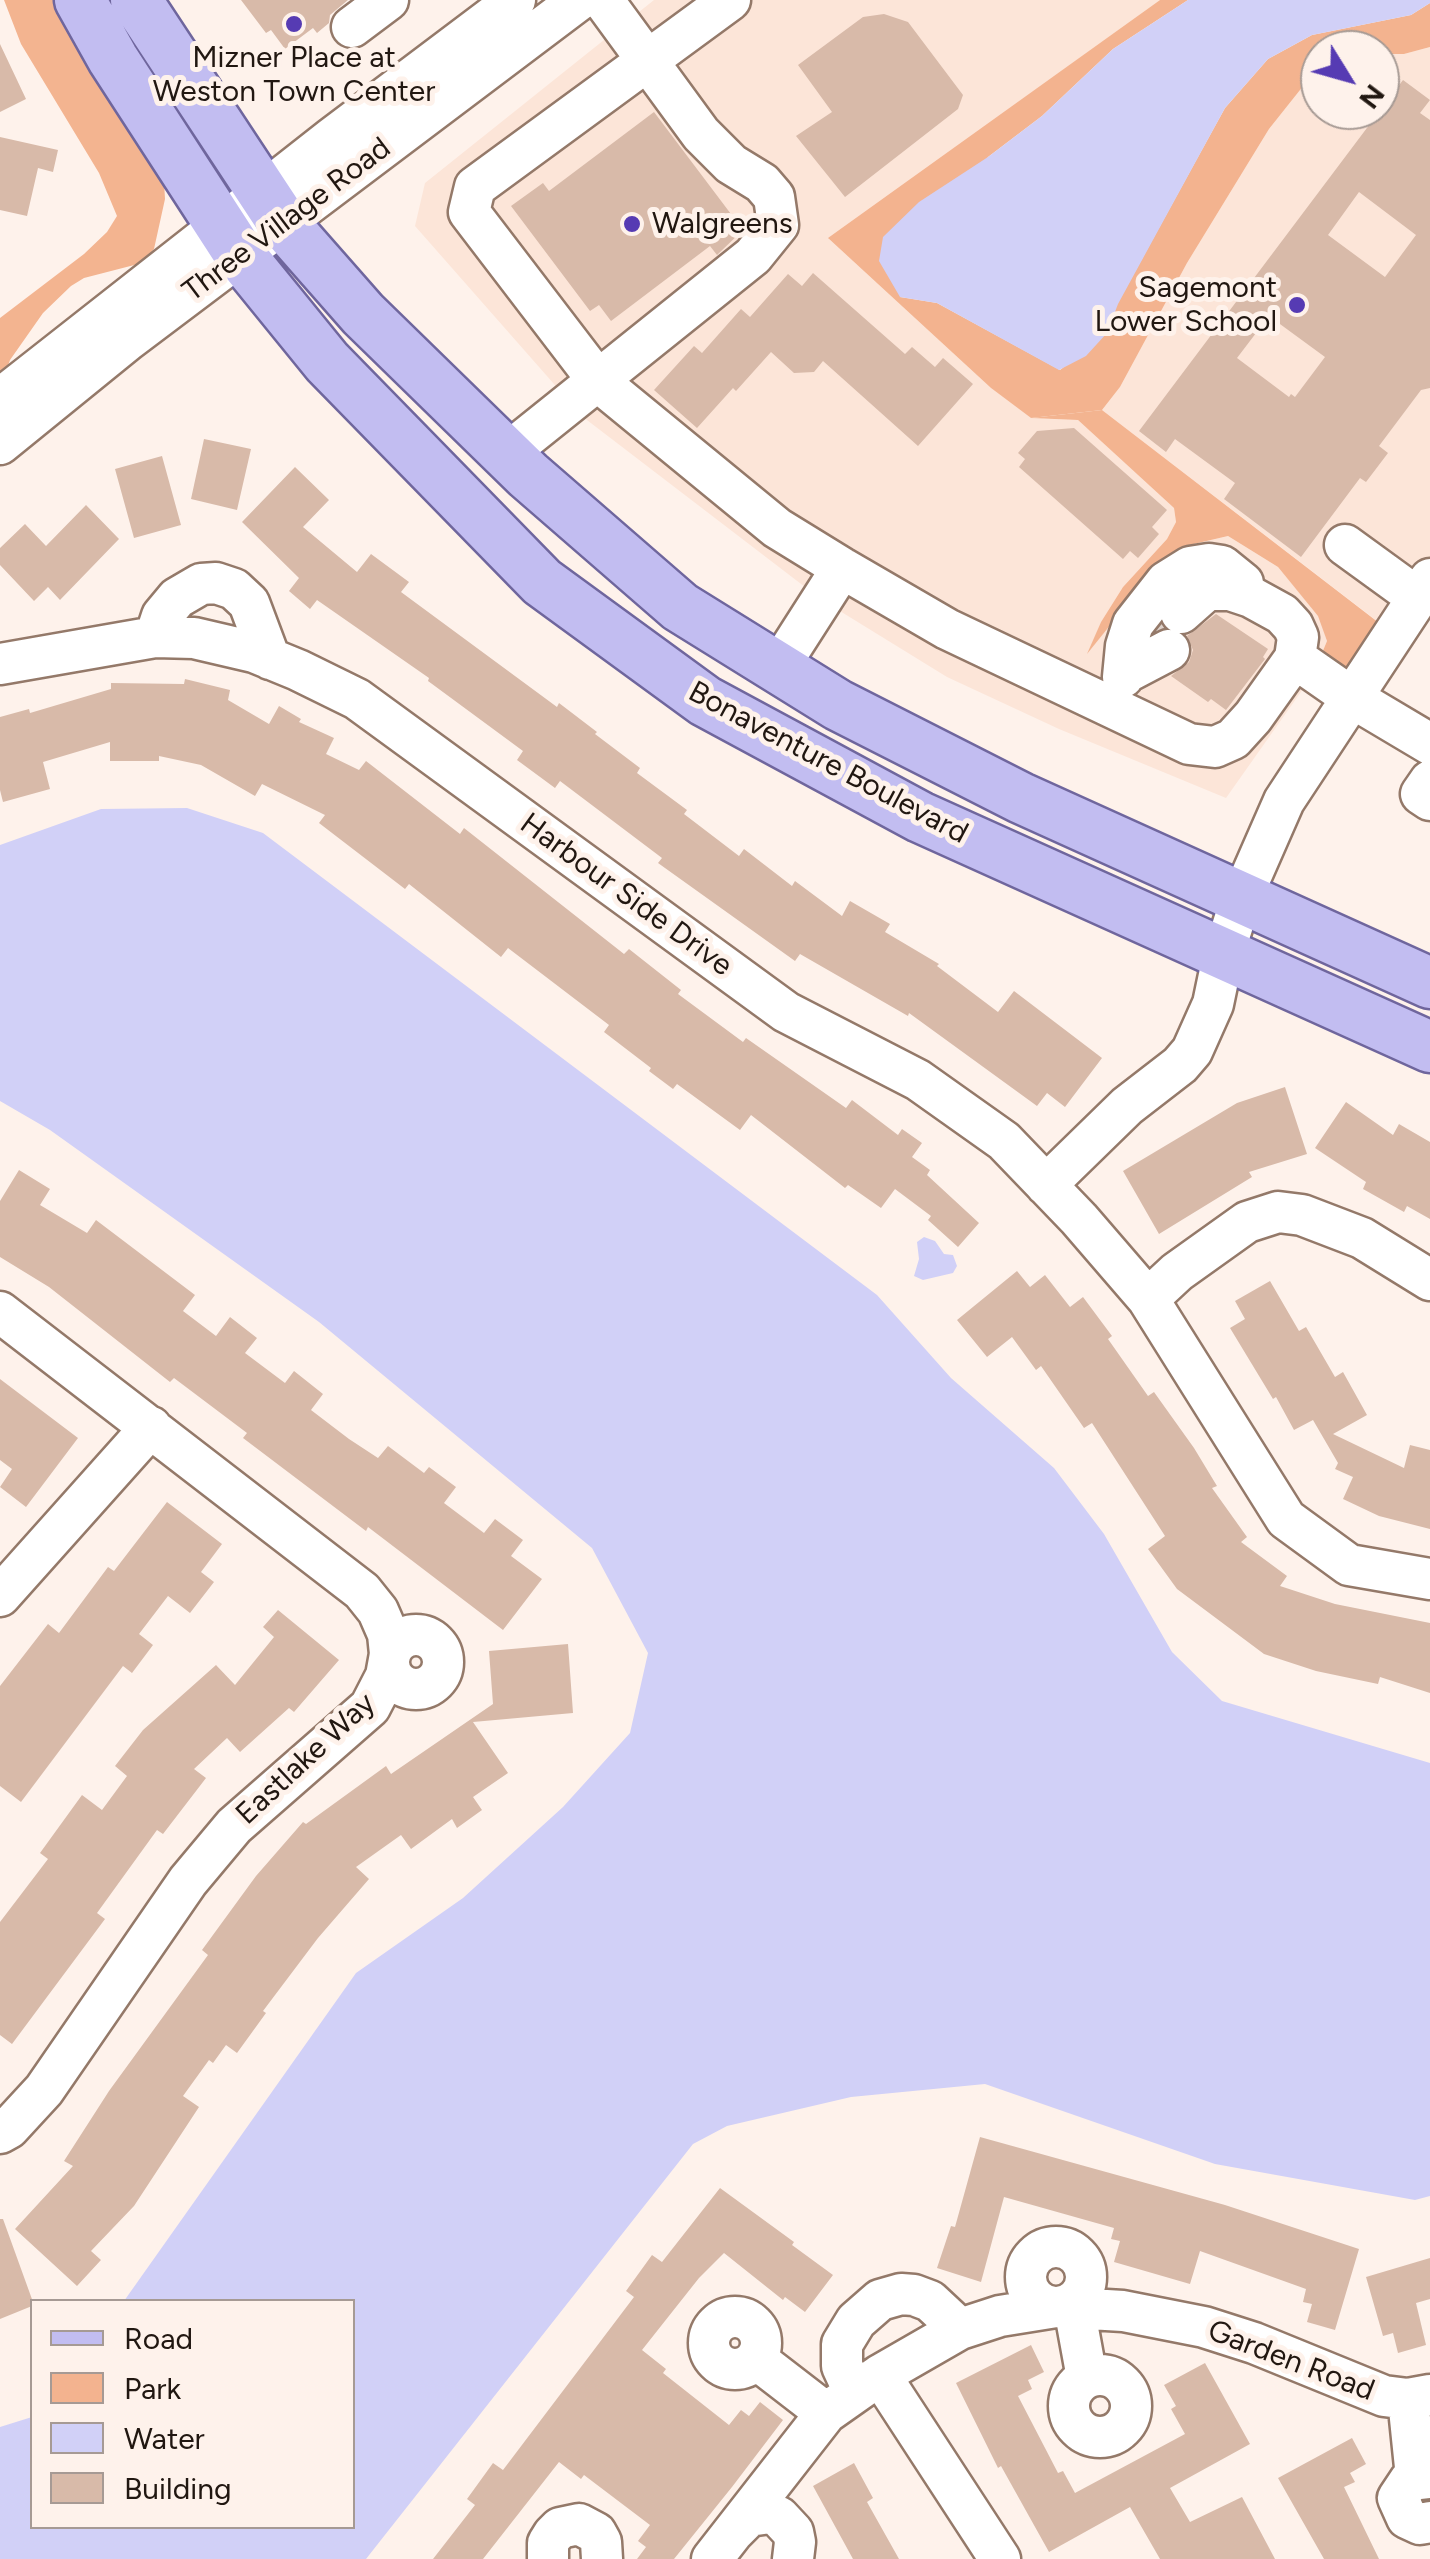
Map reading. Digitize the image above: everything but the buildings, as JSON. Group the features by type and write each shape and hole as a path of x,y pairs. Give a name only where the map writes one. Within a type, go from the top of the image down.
{"main road":[{"name":"Bonaventure Boulevard","path":"80,0 122,74 230,240 327,362 542,582 705,701 1209,976 1430,1048"},
{"name":"Bonaventure Boulevard","path":"136,0 273,208 364,314 506,454 680,608 838,705 1021,798 1430,984"}],"street":[{"path":"352,27 388,0"},
{"name":"Three Village Road","path":"0,400 578,0"},
{"path":"506,454 753,256 778,225 774,198 762,183 731,164 700,134 602,0"},
{"path":"730,0 475,186 469,212 599,382 777,528 947,629 1120,685 1189,744 1215,747 1242,730 1296,658 1299,648 1294,626 1222,566 1190,567 1166,582 1133,624 1120,685"},
{"name":"Three Village Road","path":"273,208 510,1"},
{"name":"Three Village Road","path":"0,444 128,340 230,240"},
{"path":"1046,1185 1173,1061 1192,1050 1213,1004 1209,976 1284,802 1424,588 1345,545"},
{"path":"778,668 842,568"},
{"path":"155,638 162,616 177,598 201,584 216,583 234,590 249,603 270,658"},
{"path":"1120,685 1200,594 1216,589 1255,594"},
{"name":"Harbour Side Drive","path":"13,664 155,638 194,638 270,658 357,699 786,1012 932,1090 1004,1142 1148,1299 1286,1520 1349,1566 1430,1579"},
{"path":"1296,658 1351,698 1430,744"},
{"path":"1430,781 1422,794 1430,800"},
{"path":"1148,1299 1177,1272 1247,1222 1278,1212 1302,1215 1362,1238 1430,1280"},
{"name":"Eastlake Way","path":"0,1312 362,1591 378,1611 388,1634 390,1654 386,1676 370,1707 234,1826 188,1880 44,2090 0,2133"},
{"path":"0,1596 151,1427"},
{"path":"960,2328 930,2301 914,2295 880,2300 856,2321 842,2344 842,2366 854,2394 1000,2559"},
{"path":"1065,2307 1087,2378"},
{"name":"Garden Road","path":"712,2559 737,2540 854,2394 960,2328 1000,2316 1065,2307 1123,2311 1204,2326 1384,2396 1419,2397"},
{"path":"756,2359 854,2394"},
{"path":"1419,2397 1423,2478 1400,2491 1399,2506 1413,2522 1430,2522"},
{"path":"737,2540 759,2513 779,2517 793,2532 796,2542 792,2559"},
{"path":"548,2559 548,2543 553,2535 560,2528 579,2524 596,2533 602,2559"}],"shaded area":[{"path":"4,0 74,0 163,163 165,199 154,249 142,263 84,278 71,286 43,313 10,360 0,388 0,318 84,254 117,216 99,173 21,44"},
{"path":"654,0 1160,0 829,239 991,388 1031,418 1078,420 1174,508 1176,522 1167,539 1123,587 1101,622 1090,650 1145,582 1185,546 1228,536 1278,567 1319,616 1327,641 1315,672 1226,798 1059,729 947,677 822,600 583,417 415,226 425,183"},
{"name":"Sagemont Lower School","path":"1430,47 1430,579 1394,634 1102,410 1120,387 1187,263 1269,129 1300,90 1300,130 1400,130 1400,54"},
{"path":"1102,410 1383,626 1353,675 1320,658 1327,641 1318,616 1278,567 1228,536 1185,546 1145,582 1087,654 1123,587 1167,539 1176,522 1174,508 1078,420 1031,418"}],"green space":[{"path":"1160,0 1188,0 1113,49 1042,116 988,157 900,297 937,303 1060,370 1107,333 1117,304 1225,108 1268,59 1300,42 1300,90 1269,129 1187,263 1120,387 1102,410 1031,418 991,388 828,238"},
{"path":"1430,3 1430,47 1400,54 1400,30 1337,30 1411,15"}],"water":[{"path":"1188,0 1430,0 1411,15 1337,30 1300,30 1300,42 1268,59 1225,108 1118,304 1107,333 1086,356 1059,370 937,303 900,297 879,261 883,237 919,202 1042,116 1113,49"},
{"path":"187,808 263,833 877,1295 951,1378 1054,1468 1104,1534 1172,1652 1222,1701 1430,1763 1430,2196 1415,2200 1215,2164 985,2084 851,2097 727,2126 693,2144 366,2559 0,2559 0,2427 30,2418 30,2529 355,2529 355,2299 125,2299 356,1973 463,1898 563,1807 630,1733 648,1653 592,1548 319,1322 50,1130 0,1101 0,845 101,809"},
{"path":"924,1237 935,1241 944,1254 953,1255 957,1266 953,1273 923,1280 914,1276 919,1259 917,1242"}],"tunnel":[{"path":"1150,637 1172,607"}],"place":[{"name":"Mizner Place at Weston Town Center","path":"294,24"},
{"name":"Walgreens","path":"632,224"},
{"name":"Sagemont Lower School","path":"1297,305"}]}
